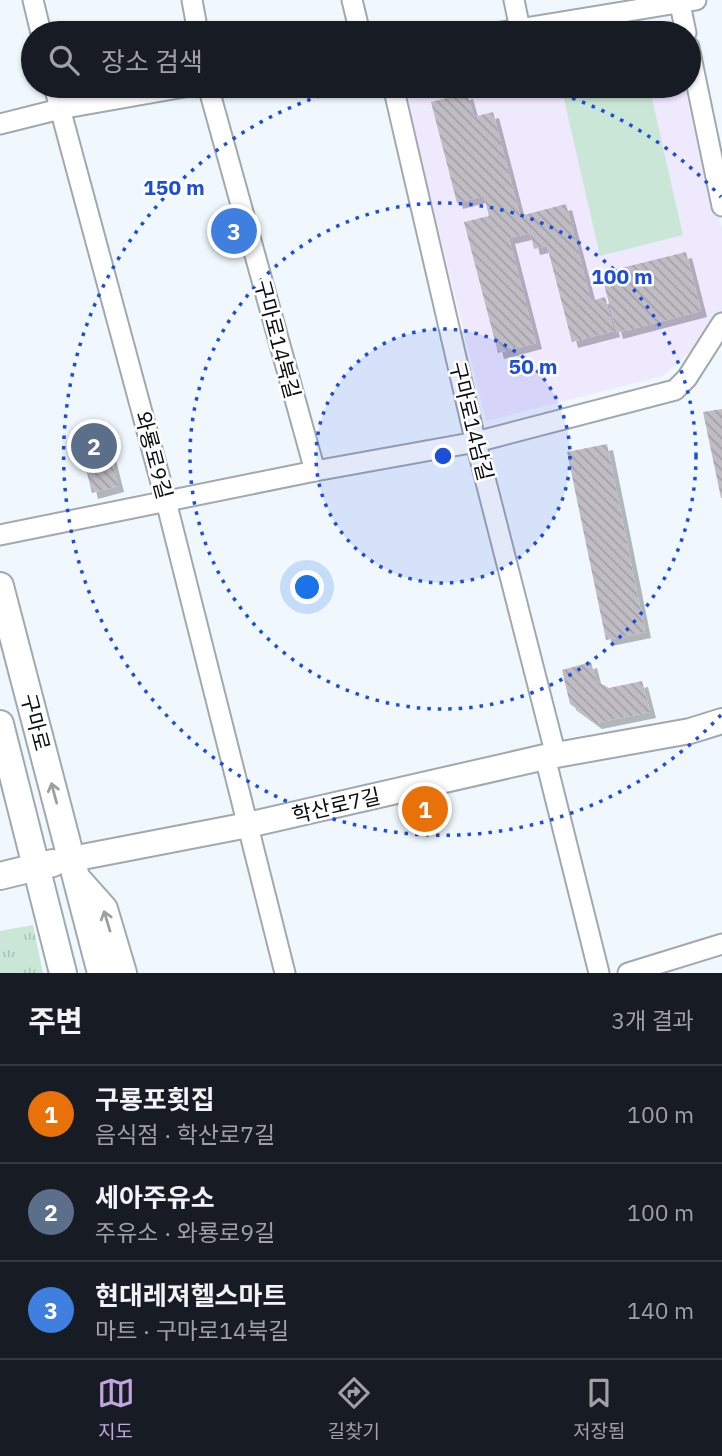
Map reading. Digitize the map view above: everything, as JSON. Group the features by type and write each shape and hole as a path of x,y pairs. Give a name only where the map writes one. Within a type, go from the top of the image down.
{"main road":[{"name":"구마로","path":"0,586 101,973"},
{"name":"구마로","path":"0,724 62,973"},
{"path":"0,876 36,867 74,868 104,909 123,973"}],"street":[{"path":"33,0 38,21"},
{"path":"192,0 196,21"},
{"path":"352,0 357,21"},
{"path":"514,0 518,21"},
{"path":"570,21 688,2 687,21"},
{"name":"와룡로9길","path":"57,98 166,501 285,973"},
{"path":"0,124 60,109 122,98"},
{"name":"구마로14북길","path":"211,98 315,471"},
{"name":"구마로14남길","path":"396,98 599,973"},
{"path":"700,98 722,206"},
{"path":"0,535 315,471 476,442 674,390 687,378 722,323"},
{"name":"학산로7길","path":"74,868 248,825 550,757 690,731 722,721"},
{"path":"628,973 722,944"}],"shaded area":[{"path":"406,98 690,98 722,228 722,313 706,337 663,376 486,421"}],"green space":[{"path":"564,98 652,98 683,235 600,256"},
{"path":"33,925 43,973 0,973 0,931"}],"building":[{"path":"447,98 468,98 474,117 493,112 520,216 566,204 591,301 605,297 614,331 572,342 547,246 534,249 530,233 509,238 536,343 498,353 464,222 489,216 484,196 457,203 431,102"},
{"path":"686,252 701,311 617,333 601,273"},
{"path":"722,409 722,498 721,498 703,412"},
{"path":"104,430 118,486 92,493 78,436"},
{"path":"607,444 645,632 606,640 567,452"},
{"path":"591,662 596,681 609,688 642,681 650,712 596,723 570,704 562,670"}],"place":[{"name":"현대레져헬스마트","path":"234,231"},
{"name":"세아주유소","path":"94,446"},
{"name":"구룡포횟집","path":"425,809"}]}
